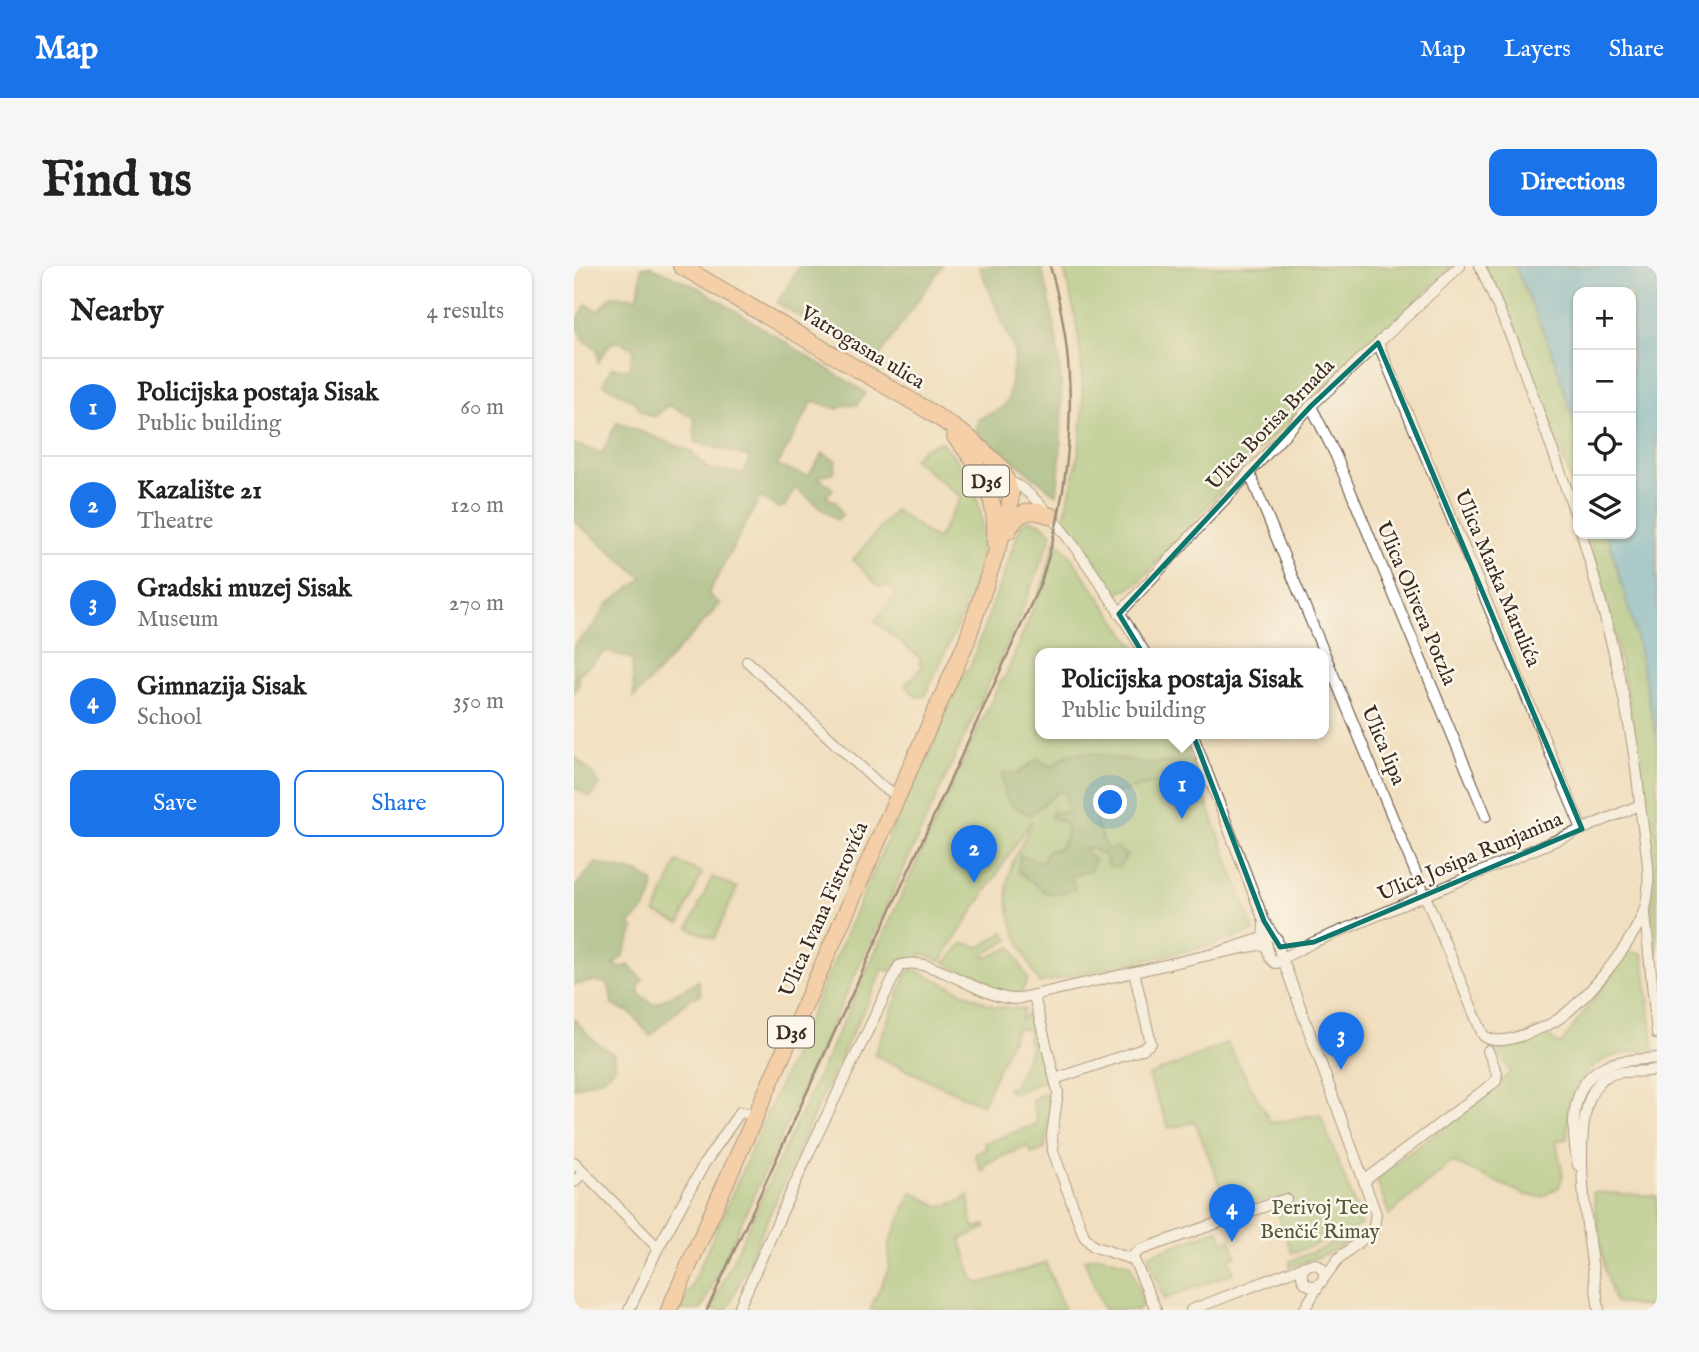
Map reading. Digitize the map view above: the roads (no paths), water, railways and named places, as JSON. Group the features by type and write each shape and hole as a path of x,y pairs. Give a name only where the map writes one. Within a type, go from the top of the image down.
{"main road":[{"name":"Vatrogasna ulica","path":"681,266 929,411 992,458 1008,482"},
{"path":"698,266 716,285"},
{"name":"D36","path":"929,411 971,456 986,481 995,522 992,571"},
{"name":"D36","path":"992,571 1010,507 1008,482"},
{"path":"1001,542 1019,514 1034,511 1051,516"},
{"name":"Ulica Ivana Fistrovića","path":"669,1310 748,1113 966,643 992,571"}],"street":[{"name":"Ulica Borisa Brnada","path":"1119,614 1311,406 1451,271 1460,266"},
{"path":"1480,266 1515,346 1573,507"},
{"name":"Ulica Marka Marulića","path":"1378,343 1582,829"},
{"name":"Ulica Olivera Potzla","path":"1311,406 1336,456 1486,816"},
{"name":"Ulica lipa","path":"1249,471 1323,648"},
{"path":"1008,482 1024,487 1051,516 1142,648"},
{"path":"1583,539 1624,702 1640,806 1647,871 1647,953 1657,1034"},
{"path":"747,661 880,785 897,795"},
{"name":"Ulica lipa","path":"1329,663 1483,1035 1492,1040 1503,1040 1560,1020 1573,1003 1588,994 1624,947"},
{"path":"1194,739 1264,920 1268,940 1292,986 1376,1214 1375,1228 1339,1258 1309,1297 1304,1310"},
{"name":"Ulica Josipa Runjanina","path":"1280,960 1314,942 1640,806"},
{"path":"1624,947 1645,908"},
{"path":"738,1310 810,1150 899,966 911,962 922,964 998,998 1034,996 1268,940 1280,947 1280,960"},
{"name":"Ulica Josipa Runjanina","path":"1280,947 1314,942"},
{"path":"1624,947 1634,946 1647,953"},
{"path":"1055,1079 1150,1044 1152,1040 1134,972"},
{"path":"1034,996 1058,1091 1052,1135 1053,1151 1084,1236 1093,1246 1129,1258 1140,1268 1156,1310"},
{"path":"1364,1181 1496,1081 1497,1073 1488,1051"},
{"path":"1599,1310 1574,1138 1576,1102 1588,1079 1610,1064 1657,1058"},
{"path":"1581,1178 1587,1106 1592,1092 1612,1074 1656,1070"},
{"name":"Ulica Ivana Fistrovića","path":"629,1310 658,1248 713,1149 748,1113"},
{"path":"574,1162 658,1248"},
{"path":"574,1182 584,1172"},
{"path":"1129,1258 1140,1250 1286,1199"},
{"path":"1191,1310 1305,1266 1339,1258"},
{"path":"1317,1264 1324,1271 1322,1281"},
{"path":"1305,1266 1301,1273 1309,1297"},
{"path":"1286,1275 1304,1282 1322,1281"}],"water":[{"path":"1515,266 1657,266 1657,740 1634,627 1608,539 1636,539 1636,287 1573,287 1573,418 1552,352"}],"railway":[{"path":"707,1310 1041,582 1061,504 1069,425 1066,345 1050,266"}],"place":[{"name":"Policijska postaja Sisak","path":"1182,819"},
{"name":"Kazalište 21","path":"974,883"},
{"name":"Gradski muzej Sisak","path":"1341,1070"},
{"name":"Gimnazija Sisak","path":"1232,1242"}],"park label":[{"name":"Perivoj Tee Benčić Rimay","path":"1320,1219"}]}
